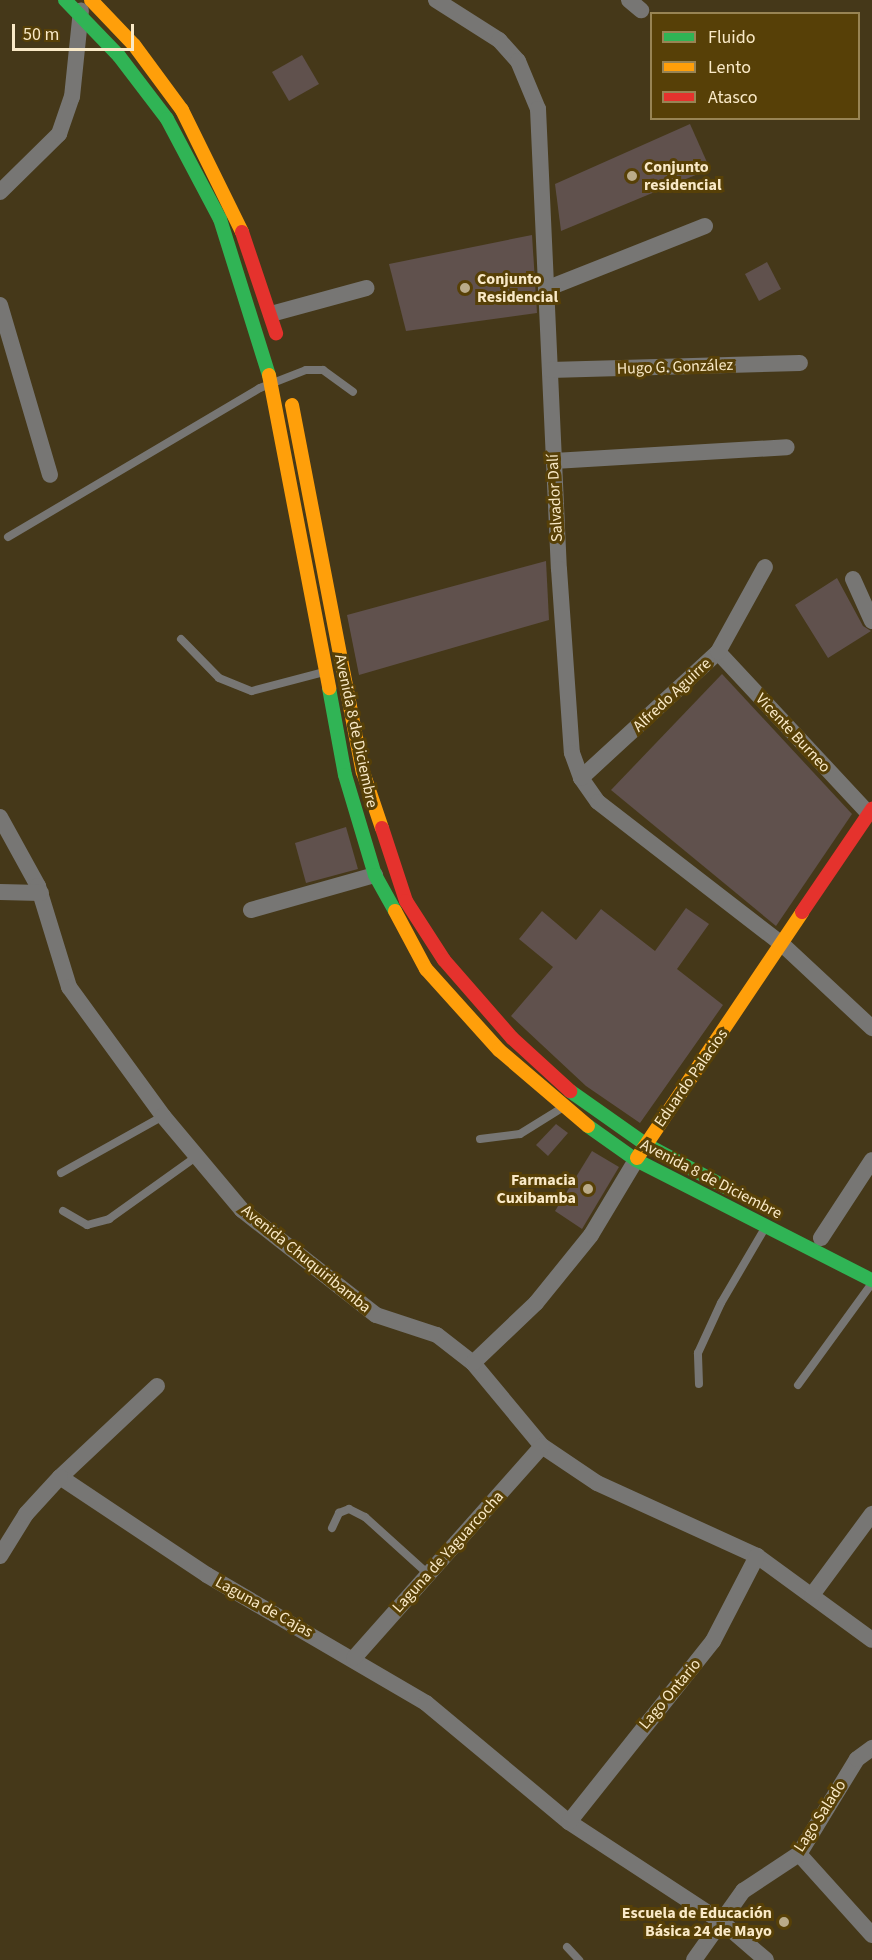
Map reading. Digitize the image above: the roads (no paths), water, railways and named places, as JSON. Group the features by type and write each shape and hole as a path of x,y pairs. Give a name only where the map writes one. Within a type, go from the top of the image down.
{"main road":[{"name":"Avenida 8 de Diciembre","path":"65,0 81,7 167,119 220,219 255,319 272,385 345,775 375,875 426,969 499,1050 564,1107 636,1161 766,1225 872,1282"},
{"path":"91,0 134,45 182,110 235,211 271,314 279,345"},
{"name":"Avenida 8 de Diciembre","path":"284,364 345,669 363,772 406,901 444,960 512,1038 577,1097 645,1144 872,1263"},
{"name":"Eduardo Palacios","path":"636,1161 645,1144 783,945 870,811"}],"street":[{"name":"Salvador Dalí","path":"436,0 499,40 529,79 538,109 554,461 572,753 581,778 598,802 783,945 872,1028"},
{"path":"0,192 59,134 72,97 81,7"},
{"path":"546,289 705,226"},
{"path":"271,314 367,288"},
{"path":"0,305 50,475"},
{"name":"Hugo G. González","path":"550,370 801,363"},
{"path":"554,461 787,447"},
{"name":"Alfredo Aguirre","path":"581,778 718,652 765,567"},
{"path":"853,579 872,621"},
{"name":"Vicente Burneo","path":"718,652 870,811"},
{"name":"Avenida Chuquiribamba","path":"0,817 41,893 69,987 163,1116 242,1210 347,1295 376,1315 437,1335 473,1363 542,1446 597,1483 757,1556 872,1640"},
{"path":"251,910 375,875"},
{"path":"0,892 41,893"},
{"path":"821,1238 872,1160"},
{"name":"Eduardo Palacios","path":"473,1363 536,1303 591,1235 636,1161"},
{"path":"0,1556 26,1514 60,1477 157,1386"},
{"name":"Laguna de Yaguarcocha","path":"354,1658 542,1446"},
{"name":"Laguna de Cajas","path":"60,1477 207,1575 354,1658 426,1703 569,1822 722,1922 766,1960"},
{"path":"812,1595 872,1514"},
{"name":"Lago Ontario","path":"569,1822 713,1641 757,1556"},
{"name":"Lago Salado","path":"694,1960 743,1891 799,1854 857,1759 872,1748"},
{"path":"799,1854 872,1935"}],"lane":[{"path":"9,537 272,385 287,381 306,370 323,370 353,393"},
{"path":"181,639 219,678 252,691 345,669"},
{"path":"480,1139 520,1134 577,1097"},
{"path":"61,1173 163,1116"},
{"path":"63,1211 87,1225 109,1219 198,1156"},
{"path":"699,1384 698,1353 720,1303 766,1225"},
{"path":"798,1385 872,1282"},
{"path":"332,1528 339,1513 349,1509 357,1513 428,1574"},
{"path":"567,1947 579,1960"}],"place":[{"name":"Conjunto residencial","path":"632,176"},
{"name":"Conjunto Residencial","path":"465,288"},
{"name":"Farmacia Cuxibamba","path":"588,1189"},
{"name":"Escuela de Educación Básica 24 de Mayo","path":"784,1922"}]}
